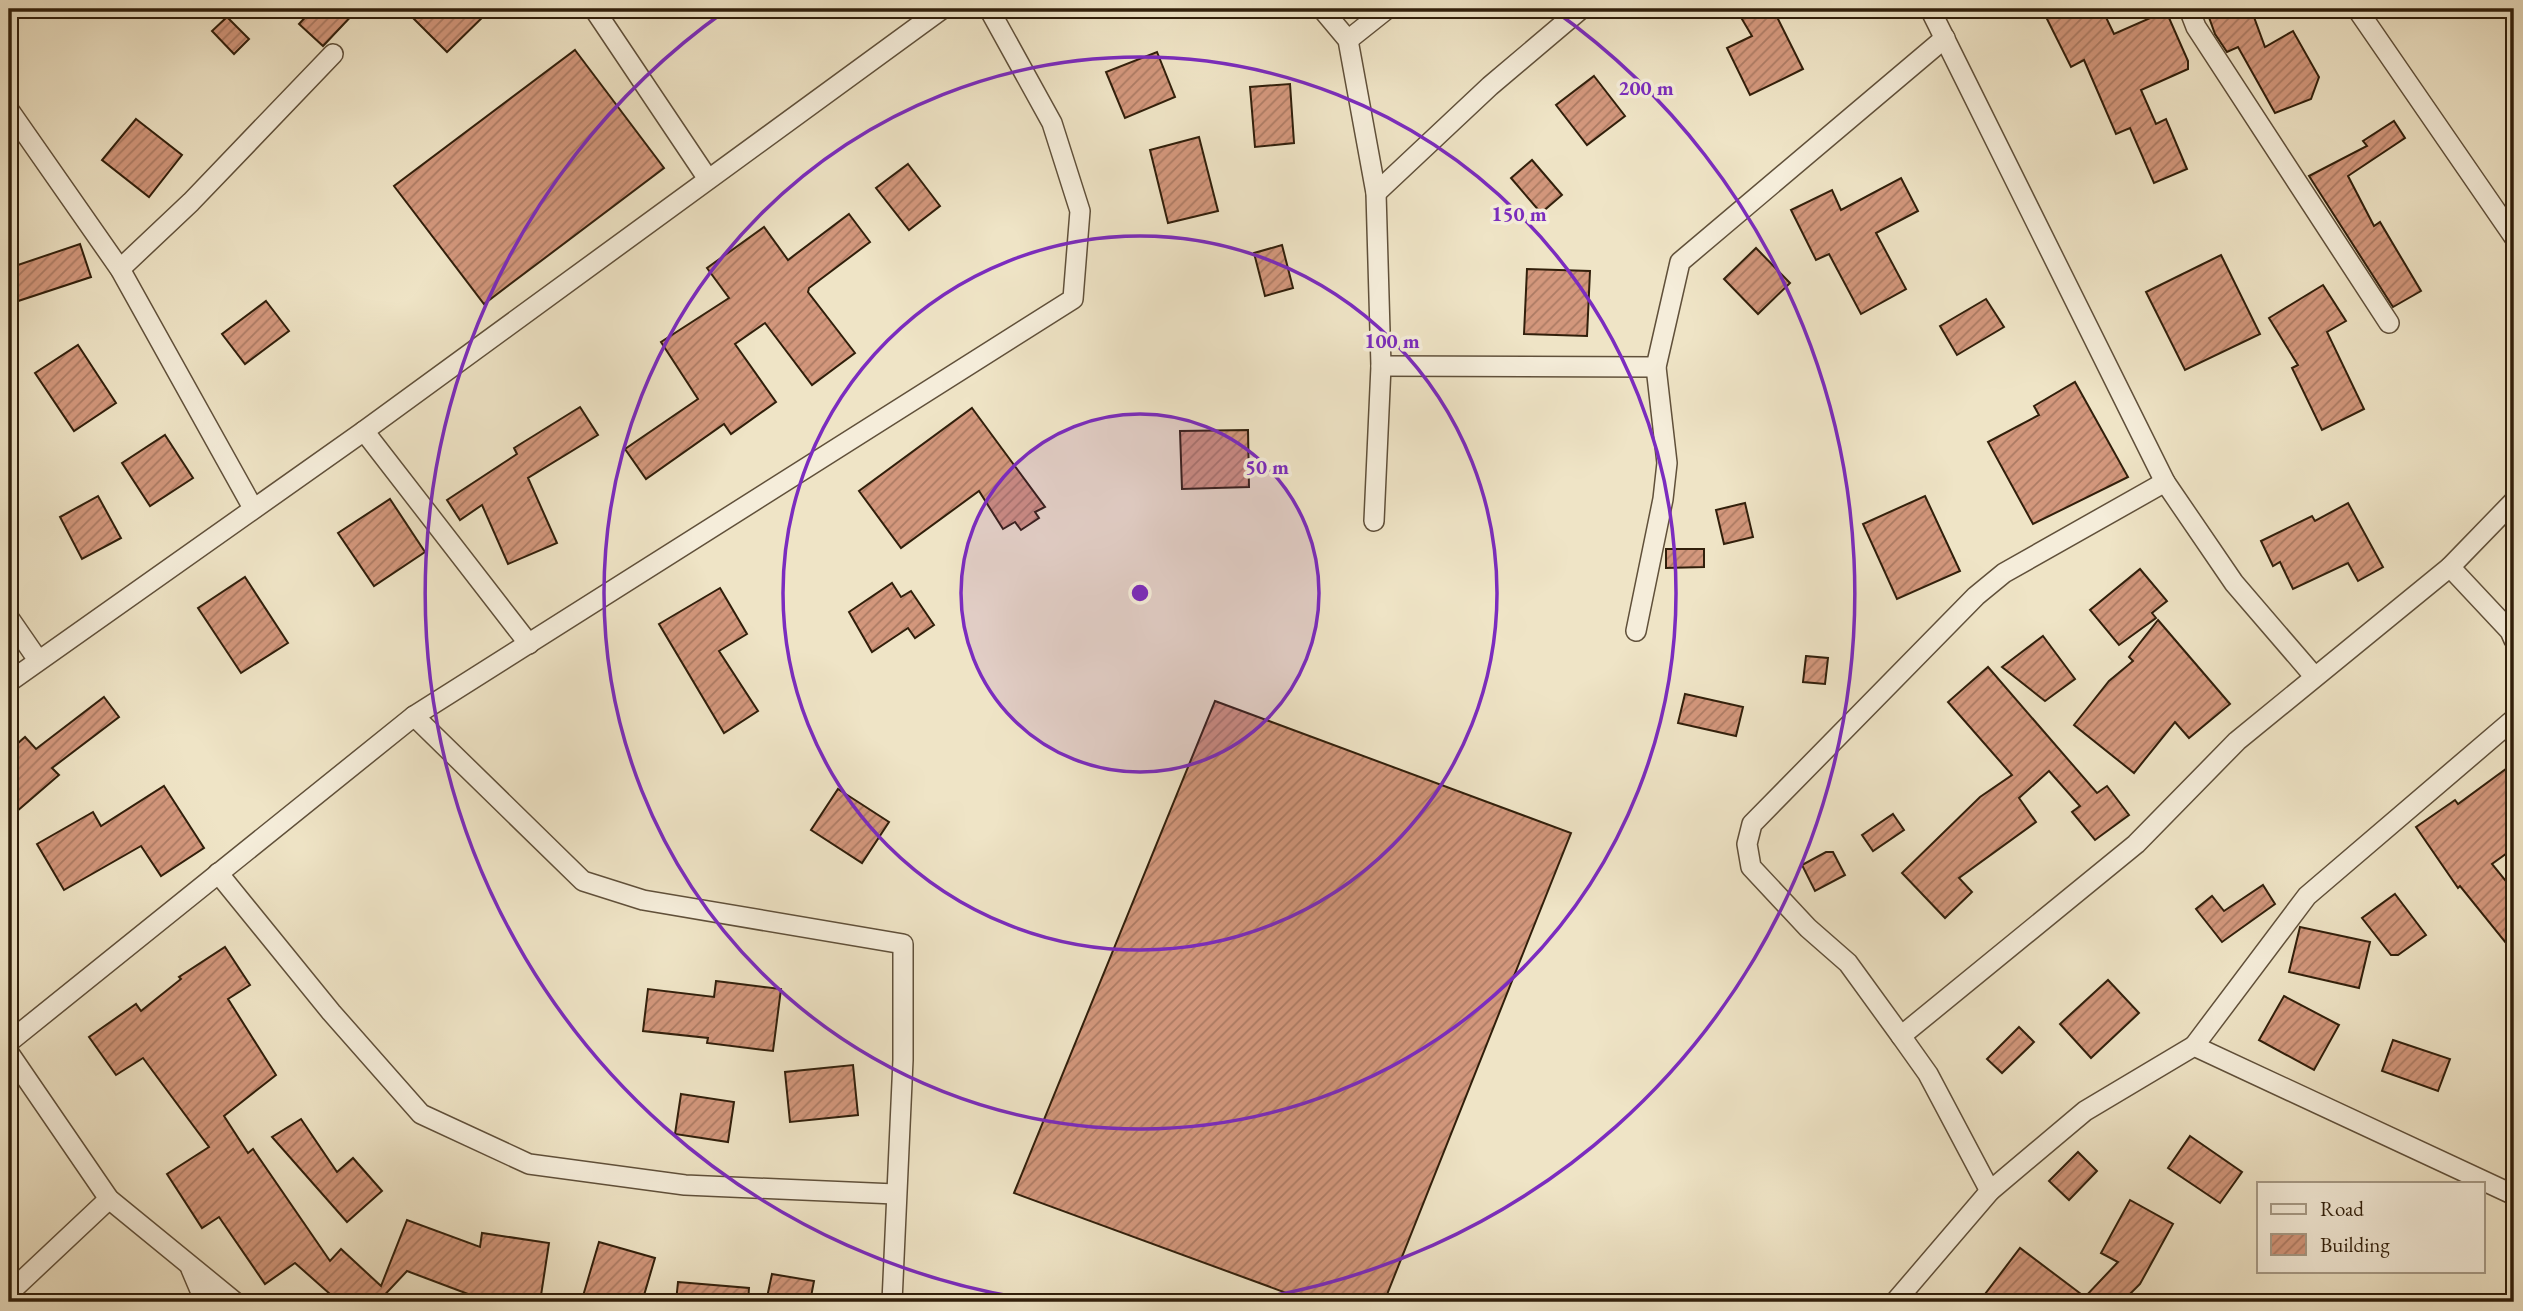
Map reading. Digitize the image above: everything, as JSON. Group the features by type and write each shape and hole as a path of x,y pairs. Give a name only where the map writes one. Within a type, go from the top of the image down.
{"street":[{"path":"594,9 708,179"},
{"path":"9,682 364,430 942,9"},
{"path":"9,1042 414,716 1073,299 1080,211 1052,122 989,9"},
{"path":"1322,9 1348,40 1376,192 1381,366 1374,521"},
{"path":"1348,40 1387,9"},
{"path":"1376,192 1490,86 1581,9"},
{"path":"1930,9 2165,482 2234,583 2314,676"},
{"path":"2189,9 2203,39 2389,323"},
{"path":"2357,9 2514,237"},
{"path":"1636,631 1663,499 1667,463 1656,367 1679,262 1945,38"},
{"path":"120,269 191,202 333,54"},
{"path":"9,110 120,269 253,508"},
{"path":"1381,366 1656,367"},
{"path":"364,430 528,645"},
{"path":"1990,1191 1928,1074 1848,963 1808,928 1751,867 1747,844 1752,824 1976,596 2004,573 2165,482"},
{"path":"1901,1036 2136,844 2237,741 2450,567 2514,501"},
{"path":"2450,567 2510,631 2514,640"},
{"path":"9,618 38,660"},
{"path":"414,716 583,881 643,900 903,944 904,1015 892,1302"},
{"path":"1895,1302 1990,1191 2085,1111 2194,1046 2308,896 2514,719"},
{"path":"218,873 331,1012 421,1114 529,1164 685,1185 895,1194"},
{"path":"2194,1046 2514,1195"},
{"path":"9,1053 109,1199 235,1302"},
{"path":"9,1293 109,1199"},
{"path":"189,1265 205,1302"}],"building":[{"path":"313,9 358,9 323,46 299,24"},
{"path":"404,9 491,9 447,52"},
{"path":"1736,9 1773,9 1803,69 1750,95 1727,48 1752,36"},
{"path":"2042,9 2102,9 2114,34 2166,11 2188,61 2188,69 2141,90 2156,124 2166,119 2187,169 2154,183 2130,128 2116,134 2084,60 2071,67"},
{"path":"2206,9 2251,9 2265,47 2293,31 2319,77 2311,99 2275,113 2238,47 2227,52 2215,34"},
{"path":"227,17 249,39 234,54 212,31"},
{"path":"575,50 664,168 484,304 394,186"},
{"path":"1157,52 1175,97 1125,118 1106,72"},
{"path":"1594,76 1625,116 1587,145 1556,105"},
{"path":"1290,84 1294,143 1255,147 1250,87"},
{"path":"136,119 182,155 149,197 102,160"},
{"path":"2394,121 2405,138 2348,176 2374,226 2380,222 2421,291 2393,307 2309,176 2367,146 2363,141"},
{"path":"1199,137 1218,211 1168,223 1150,150"},
{"path":"1532,160 1562,195 1541,213 1511,178"},
{"path":"908,164 940,206 909,230 876,188"},
{"path":"1901,178 1918,211 1876,233 1906,289 1861,314 1829,254 1816,260 1791,210 1832,190 1841,210"},
{"path":"849,214 870,242 809,288 808,292 855,353 812,385 765,323 735,344 776,402 731,434 724,424 646,479 625,449 698,399 661,342 729,298 707,268 764,227 788,260"},
{"path":"80,244 91,277 9,304 9,268"},
{"path":"1282,245 1293,288 1265,296 1254,253"},
{"path":"1756,248 1790,283 1758,314 1724,279"},
{"path":"2221,255 2260,334 2185,370 2146,292"},
{"path":"1527,269 1590,271 1587,336 1524,334"},
{"path":"2323,285 2346,321 2327,332 2364,409 2322,430 2292,368 2298,365 2269,318"},
{"path":"1986,299 2004,327 1957,355 1940,326"},
{"path":"266,301 289,331 245,364 222,334"},
{"path":"78,345 116,403 74,431 35,373"},
{"path":"2075,382 2128,477 2033,524 1988,442 2039,415 2034,406"},
{"path":"580,407 598,435 528,478 557,543 508,564 482,505 460,520 447,500 517,454 514,448"},
{"path":"972,408 1045,507 1035,512 1039,518 1021,530 1015,522 1003,529 979,491 901,548 859,491"},
{"path":"1248,430 1249,487 1182,489 1180,431"},
{"path":"165,435 193,478 150,506 122,463"},
{"path":"98,496 121,538 82,559 60,517"},
{"path":"1925,496 1960,571 1897,599 1863,524"},
{"path":"390,499 425,552 374,586 338,533"},
{"path":"1745,503 1753,537 1724,544 1716,510"},
{"path":"2348,503 2383,567 2358,581 2348,563 2293,589 2280,562 2273,566 2261,541 2312,516 2315,521"},
{"path":"1666,549 1704,549 1704,567 1666,568"},
{"path":"2140,569 2167,601 2152,613 2156,618 2119,645 2090,610"},
{"path":"245,577 288,643 241,673 198,608"},
{"path":"892,583 901,597 911,591 934,625 915,638 908,628 872,652 849,612"},
{"path":"720,588 747,634 719,651 758,711 724,733 659,624"},
{"path":"2158,620 2230,704 2189,738 2175,722 2134,773 2074,725 2109,681 2133,661 2129,657"},
{"path":"2043,636 2075,679 2045,701 2002,667"},
{"path":"1806,656 1828,658 1825,684 1803,682"},
{"path":"1988,667 2097,793 2107,786 2129,815 2095,840 2072,812 2080,806 2049,771 2019,798 2036,822 1959,878 1972,892 1945,918 1902,873 1980,797 2012,775 1948,702"},
{"path":"1685,694 1743,707 1736,736 1678,723"},
{"path":"104,697 119,717 52,768 59,775 9,818 9,751 25,737 36,749"},
{"path":"1215,701 1571,833 1384,1302 1311,1302 1014,1193"},
{"path":"2514,763 2514,848 2492,864 2514,891 2514,953 2460,886 2458,888 2416,827 2455,800 2458,804"},
{"path":"164,786 204,848 161,876 141,846 64,890 37,844 93,812 101,826"},
{"path":"838,789 889,822 862,863 811,830"},
{"path":"1893,814 1904,830 1873,851 1862,835"},
{"path":"1826,852 1833,852 1845,875 1815,891 1802,865"},
{"path":"2263,885 2275,904 2222,942 2196,909 2212,896 2224,911"},
{"path":"2395,894 2426,935 2398,955 2391,955 2362,918"},
{"path":"2300,927 2370,942 2359,988 2289,972"},
{"path":"225,947 250,985 228,999 276,1075 224,1116 248,1153 253,1149 330,1261 341,1249 381,1286 407,1220 480,1247 482,1233 549,1243 540,1302 468,1294 407,1271 378,1302 339,1302 295,1263 265,1284 219,1217 202,1228 167,1174 209,1147 143,1058 116,1075 89,1037 136,1004 141,1011 181,979 179,977"},
{"path":"2108,980 2139,1013 2091,1058 2060,1024"},
{"path":"716,981 781,989 773,1051 707,1043 708,1038 643,1031 648,989 714,997"},
{"path":"2284,996 2339,1025 2314,1070 2259,1040"},
{"path":"2019,1027 2034,1042 2002,1073 1987,1059"},
{"path":"2393,1040 2450,1059 2438,1091 2382,1071"},
{"path":"853,1065 858,1115 790,1122 785,1072"},
{"path":"681,1094 734,1102 728,1142 675,1134"},
{"path":"301,1119 337,1172 353,1158 382,1191 347,1222 272,1137"},
{"path":"2190,1136 2242,1172 2220,1203 2168,1168"},
{"path":"2078,1152 2097,1171 2069,1200 2049,1181"},
{"path":"2130,1200 2173,1224 2140,1284 2122,1302 1979,1302 2020,1248 2085,1297 2118,1262 2101,1253"},
{"path":"599,1242 655,1258 642,1302 605,1302 583,1296"},
{"path":"772,1274 814,1281 810,1302 766,1302"},
{"path":"678,1282 749,1288 748,1302 676,1302"}]}
